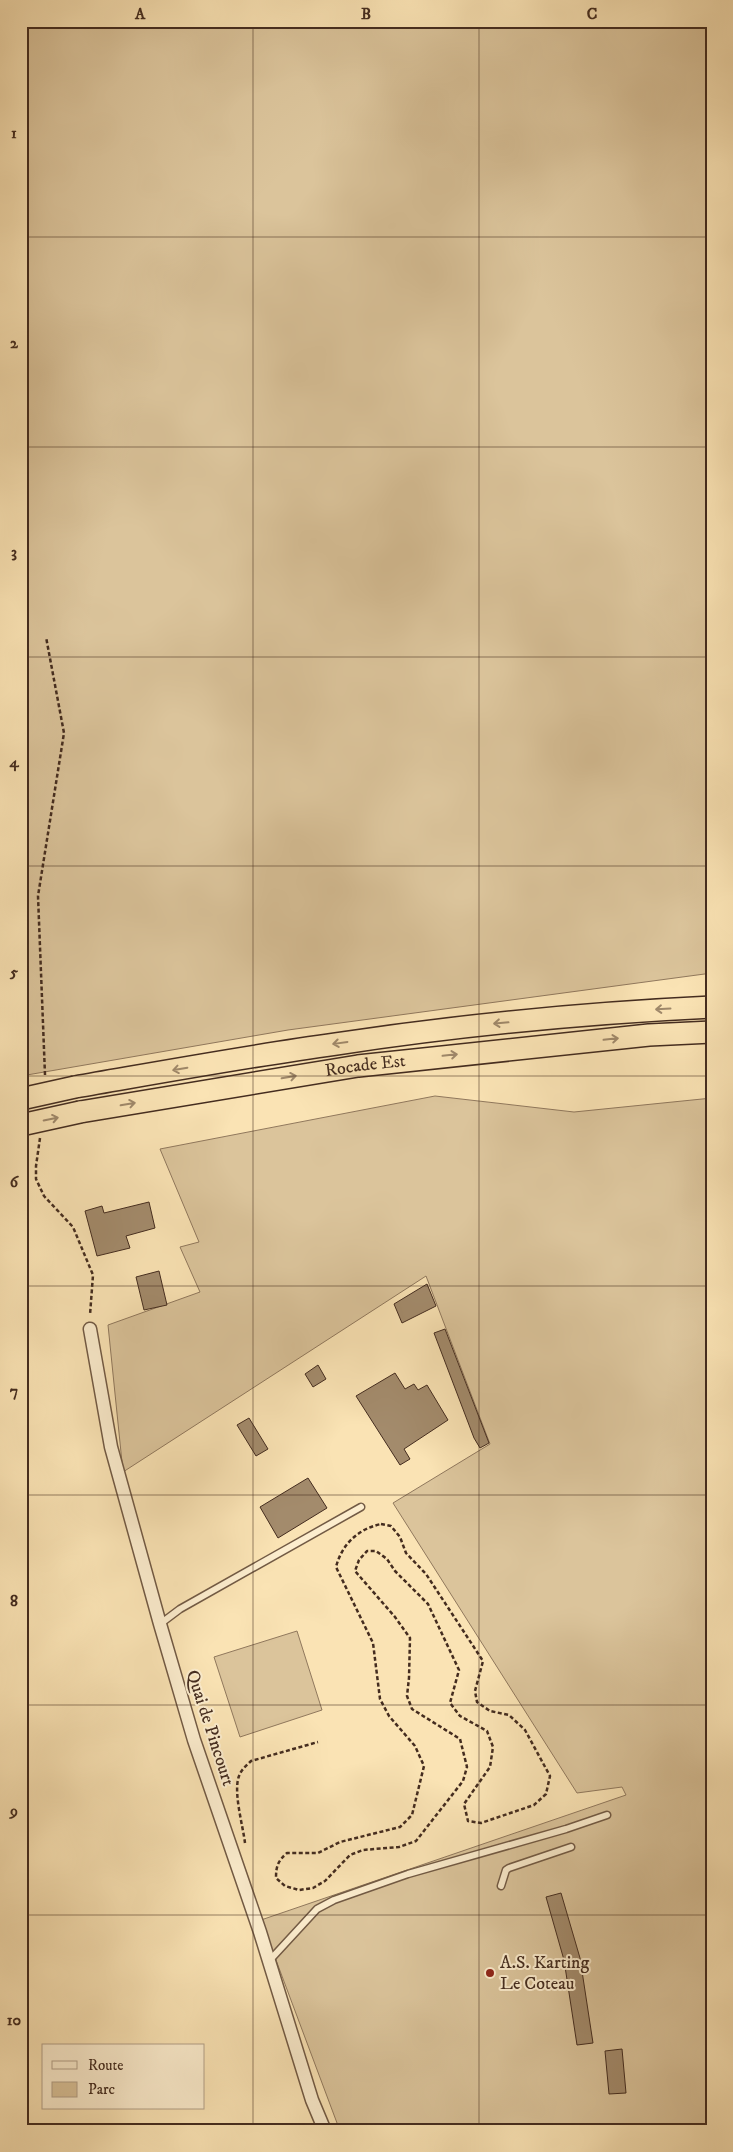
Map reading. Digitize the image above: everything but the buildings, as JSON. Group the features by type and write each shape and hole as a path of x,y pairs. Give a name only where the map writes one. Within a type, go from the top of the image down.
{"highway":[{"name":"Rocade Est","path":"21,1099 75,1087 356,1041 481,1025 638,1011 712,1007"},
{"name":"Rocade Est","path":"21,1125 80,1112 358,1066 649,1035 712,1032"}],"street":[{"name":"Quai de Pincourt","path":"90,1329 111,1447 160,1624 194,1740 269,1961 312,2100 325,2131"}],"lane":[{"path":"160,1624 180,1609 362,1507"},
{"path":"269,1961 317,1910 334,1900 408,1874 566,1829 607,1815"},
{"path":"501,1886 506,1870 509,1868 571,1847"}],"path":[{"path":"45,1078 38,896 64,732 46,638"},
{"path":"41,1135 36,1179 44,1196 73,1227 93,1275 90,1329"},
{"path":"381,1524 391,1526 400,1537 406,1553 426,1574 483,1661 475,1691 477,1702 490,1711 509,1715 525,1730 550,1776 546,1794 534,1805 481,1823 468,1821 464,1804 490,1767 493,1747 487,1731 460,1716 450,1703 459,1670 428,1604 395,1572 387,1559 376,1552 367,1551 359,1560 355,1571 395,1616 410,1638 409,1678 406,1696 412,1710 460,1738 467,1767 463,1781 416,1842 399,1847 363,1850 350,1855 325,1881 313,1888 299,1890 285,1886 276,1878 276,1866 280,1858 287,1853 318,1853 340,1842 373,1836 400,1828 412,1815 424,1766 415,1746 389,1716 380,1699 373,1643 342,1583 336,1567 339,1554 346,1543 368,1527 381,1524"},
{"path":"247,1850 238,1795 238,1778 243,1769 251,1761 318,1742"}],"green space":[{"path":"21,21 712,21 712,973 288,1030 21,1076"},
{"path":"435,1096 574,1112 712,1098 712,2131 340,2131 261,1920 626,1795 622,1787 577,1793 393,1503 490,1444 426,1276 123,1472 108,1325 200,1292 180,1247 199,1242 160,1149"},
{"path":"297,1631 322,1710 240,1737 214,1657"}],"place":[{"name":"A.S. Karting Le Coteau","path":"490,1973"}]}
